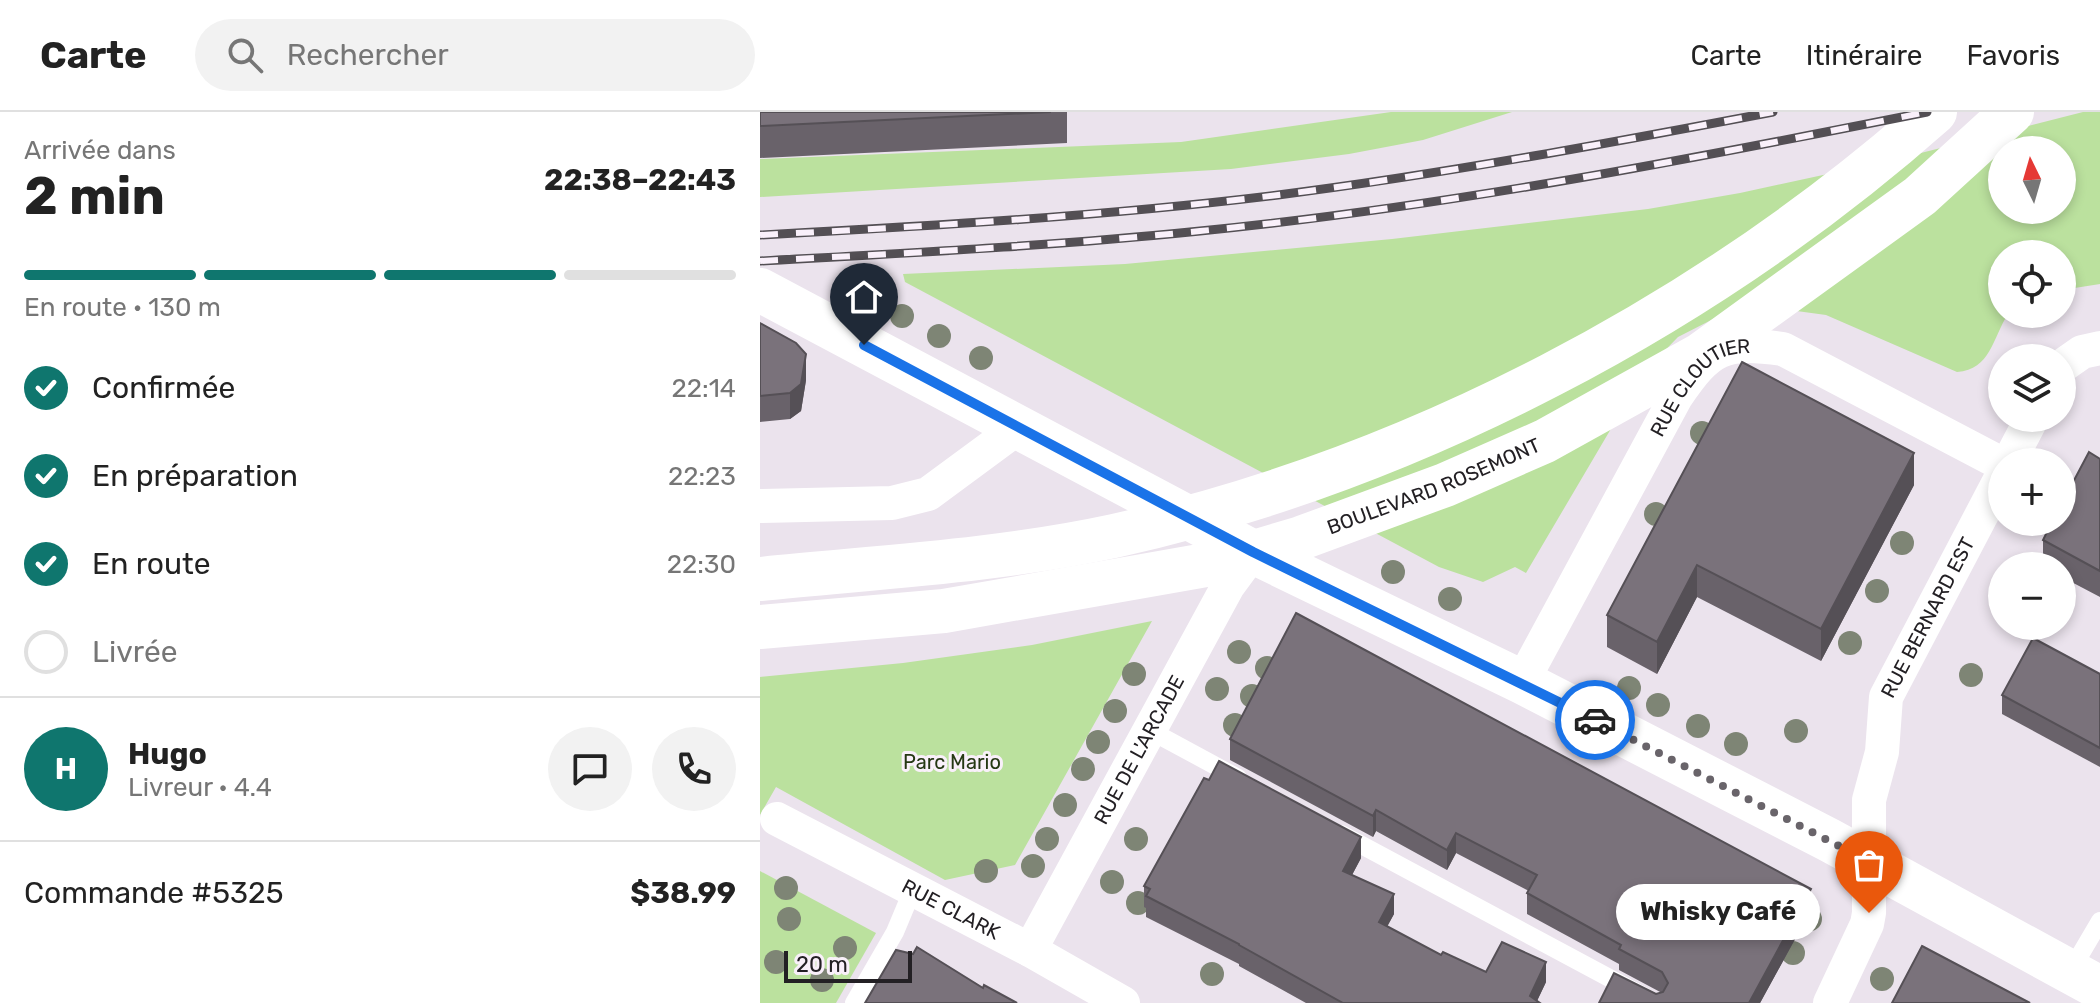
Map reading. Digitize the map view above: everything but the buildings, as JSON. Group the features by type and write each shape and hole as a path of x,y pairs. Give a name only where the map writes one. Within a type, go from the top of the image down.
{"main road":[{"path":"760,579 1028,552 1115,535 1282,490 1449,425 1597,352 1734,266 1889,153 1935,112"},
{"name":"BOULEVARD ROSEMONT","path":"760,627 944,611 1217,563 1301,538 1445,485 1545,441 1700,355 1920,196 2012,112"},
{"path":"760,290 1253,552 1522,682 1868,861 2085,980"}],"street":[{"name":"RUE CLOUTIER","path":"1522,682 1676,397 1696,367 1720,349 1748,344 1783,349 1988,456"},
{"path":"2076,356 2100,348"},
{"path":"760,506 892,503 928,494 1019,427"},
{"name":"RUE BERNARD EST","path":"1830,1003 1867,924 1869,800 1882,752 1886,697 1988,503"},
{"name":"RUE DE L'ARCADE","path":"1030,950 1228,586 1253,552"},
{"name":"RUE CLARK","path":"777,819 1030,950 1123,1003"}],"lane":[{"path":"1151,731 1251,785"},
{"path":"1321,823 1656,1003"},
{"path":"854,1003 895,932 913,889"},
{"path":"2085,980 2100,921"}],"green space":[{"path":"1391,112 1512,112 1423,140 1349,154 1231,169 760,197 760,159 1181,142"},
{"path":"2083,112 2100,112 2100,284 2076,288 2076,240 1988,240 1988,328 2001,328 1993,344 1988,344 1984,359 1968,370 1957,372 1826,315 1782,309 1727,312 1678,337 1645,371 1526,573 1515,567 1483,582 1439,567 905,282 903,274 1125,264 1392,239 1648,209 1740,193 1988,136 1988,224 2076,224 2076,136 1988,136"},
{"name":"Parc Mario","path":"1152,621 1015,865 945,880 776,787 760,815 760,677 903,663 1032,645"},
{"path":"760,871 876,933 836,1003 760,1003"}],"railway":[{"path":"760,235 1084,215 1278,195 1464,168 1773,112"},
{"path":"760,261 1090,241 1291,221 1565,180 1927,112"}],"way so far":[{"path":"1595,720 1868,861 1869,913"}],"place":[{"name":"Whisky Café","path":"1869,913"}],"route":[{"path":"864,345 1253,552 1595,720"}]}
